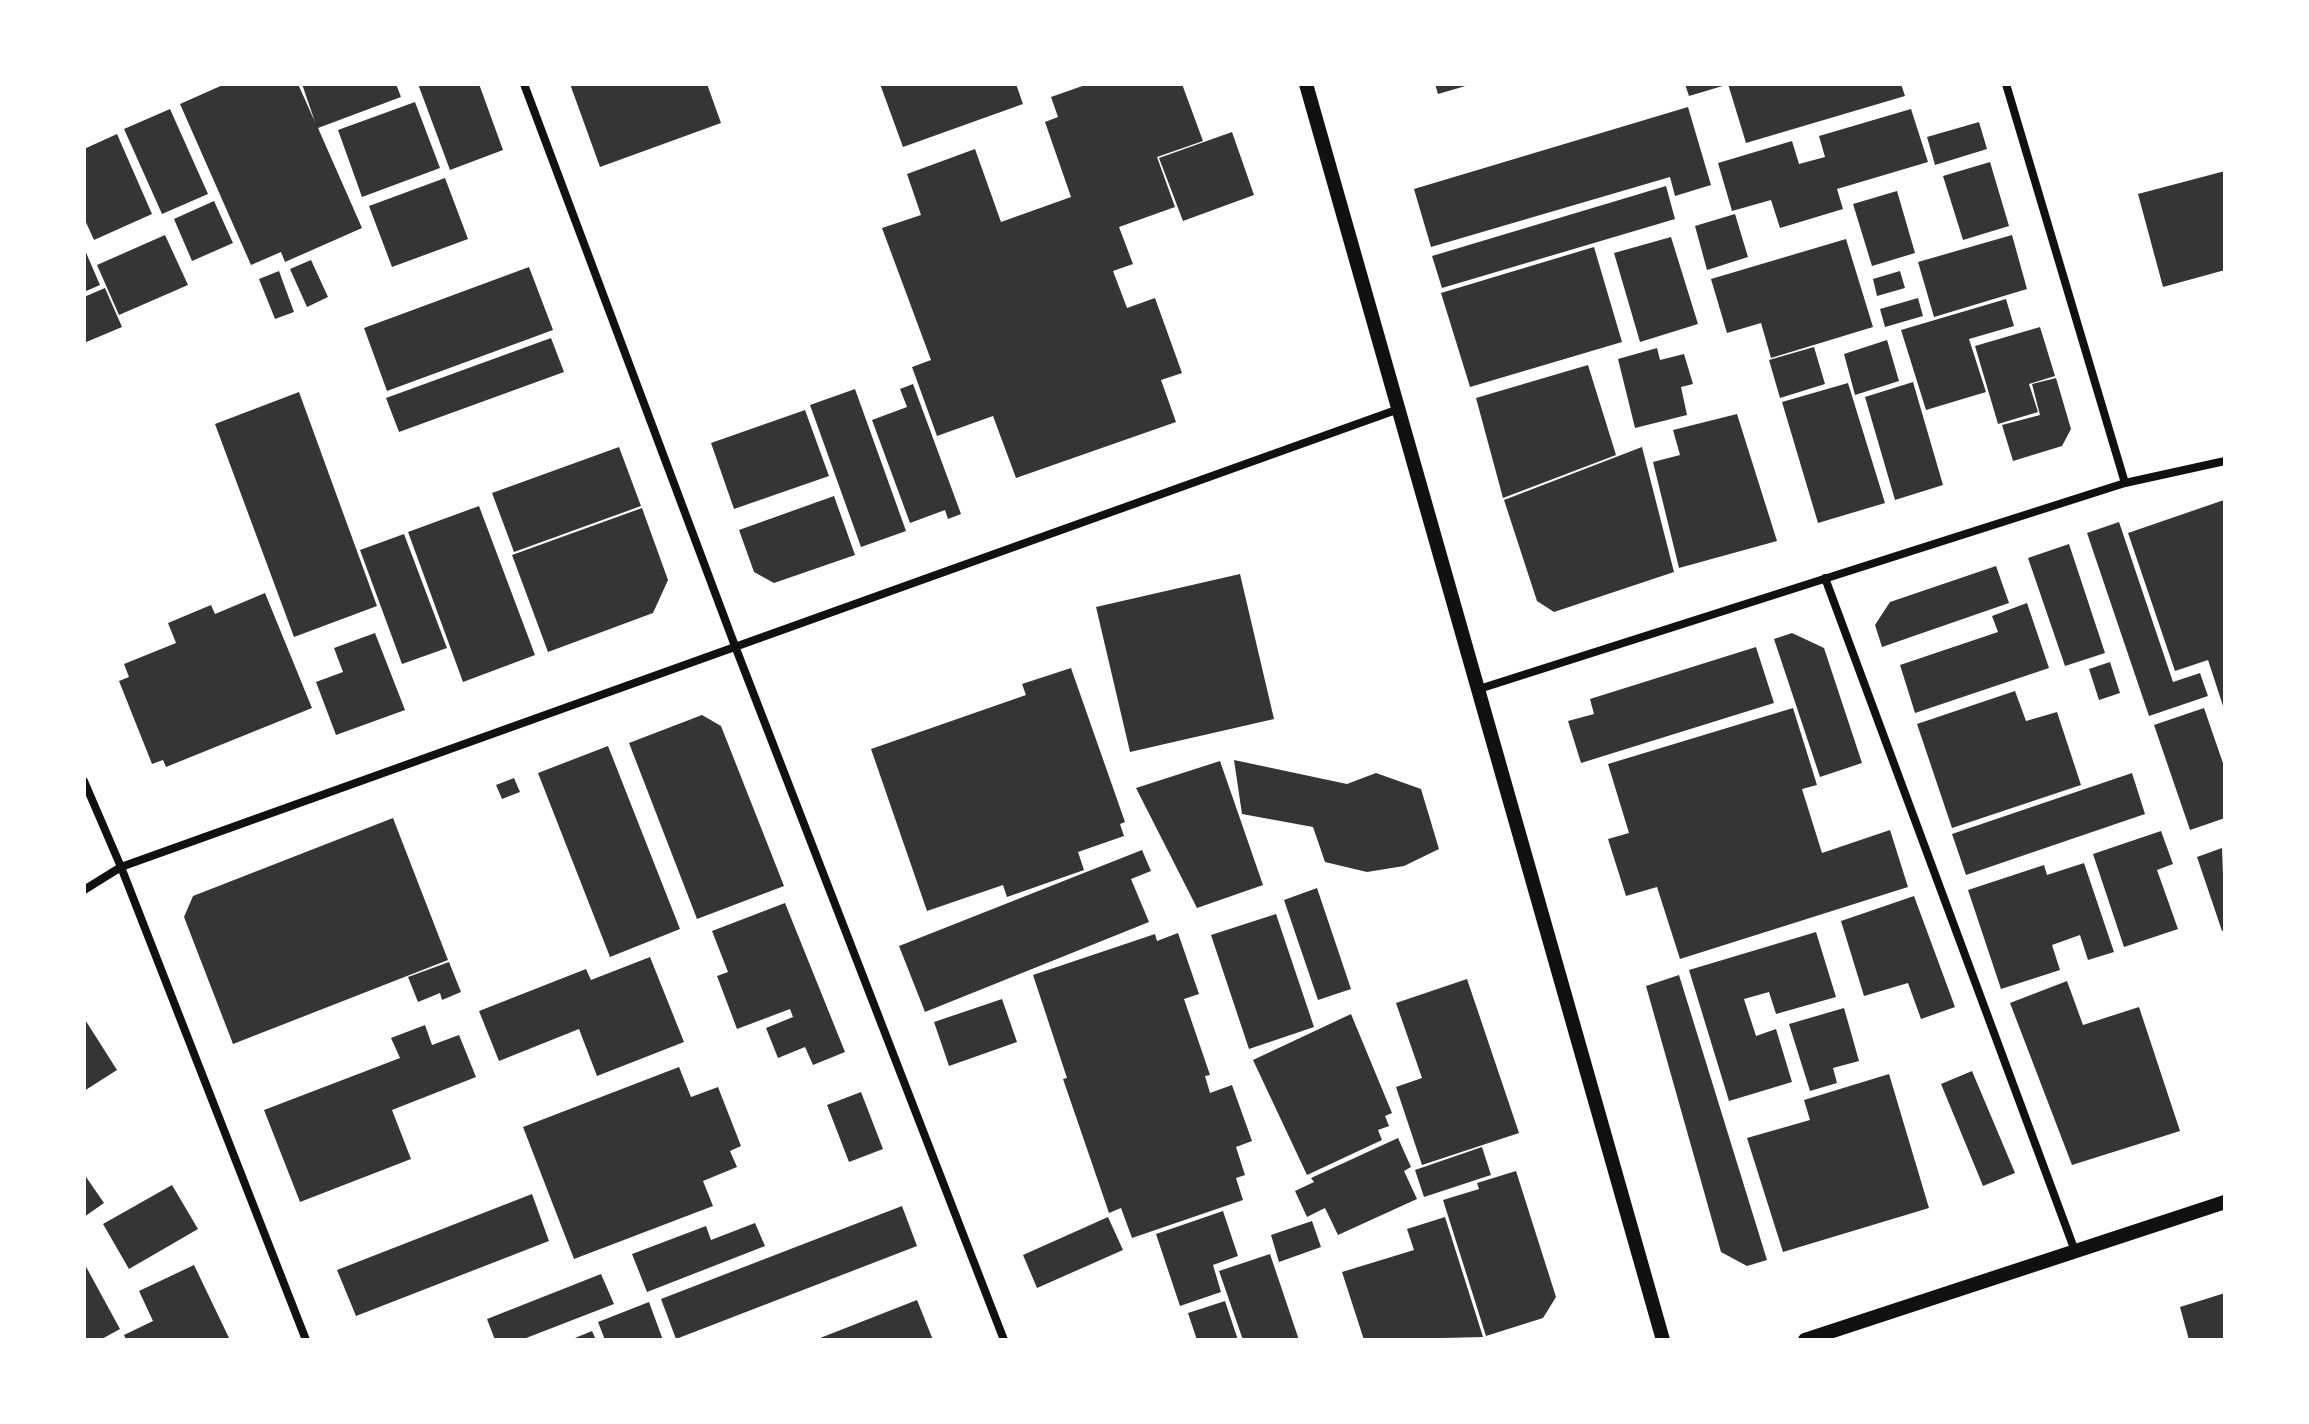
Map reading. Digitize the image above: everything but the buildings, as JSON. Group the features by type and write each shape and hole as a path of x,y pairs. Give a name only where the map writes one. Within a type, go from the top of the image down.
{"street":[{"path":"524,84 735,646 1004,1340"},
{"path":"1306,84 1396,410 1479,689 1663,1340"},
{"path":"2006,84 2125,483"},
{"path":"84,890 121,867 1396,410"},
{"path":"1479,689 2125,483 2225,461"},
{"path":"1825,578 2075,1251"},
{"path":"84,781 121,867 306,1340"},
{"path":"1805,1340 2225,1202"}]}
